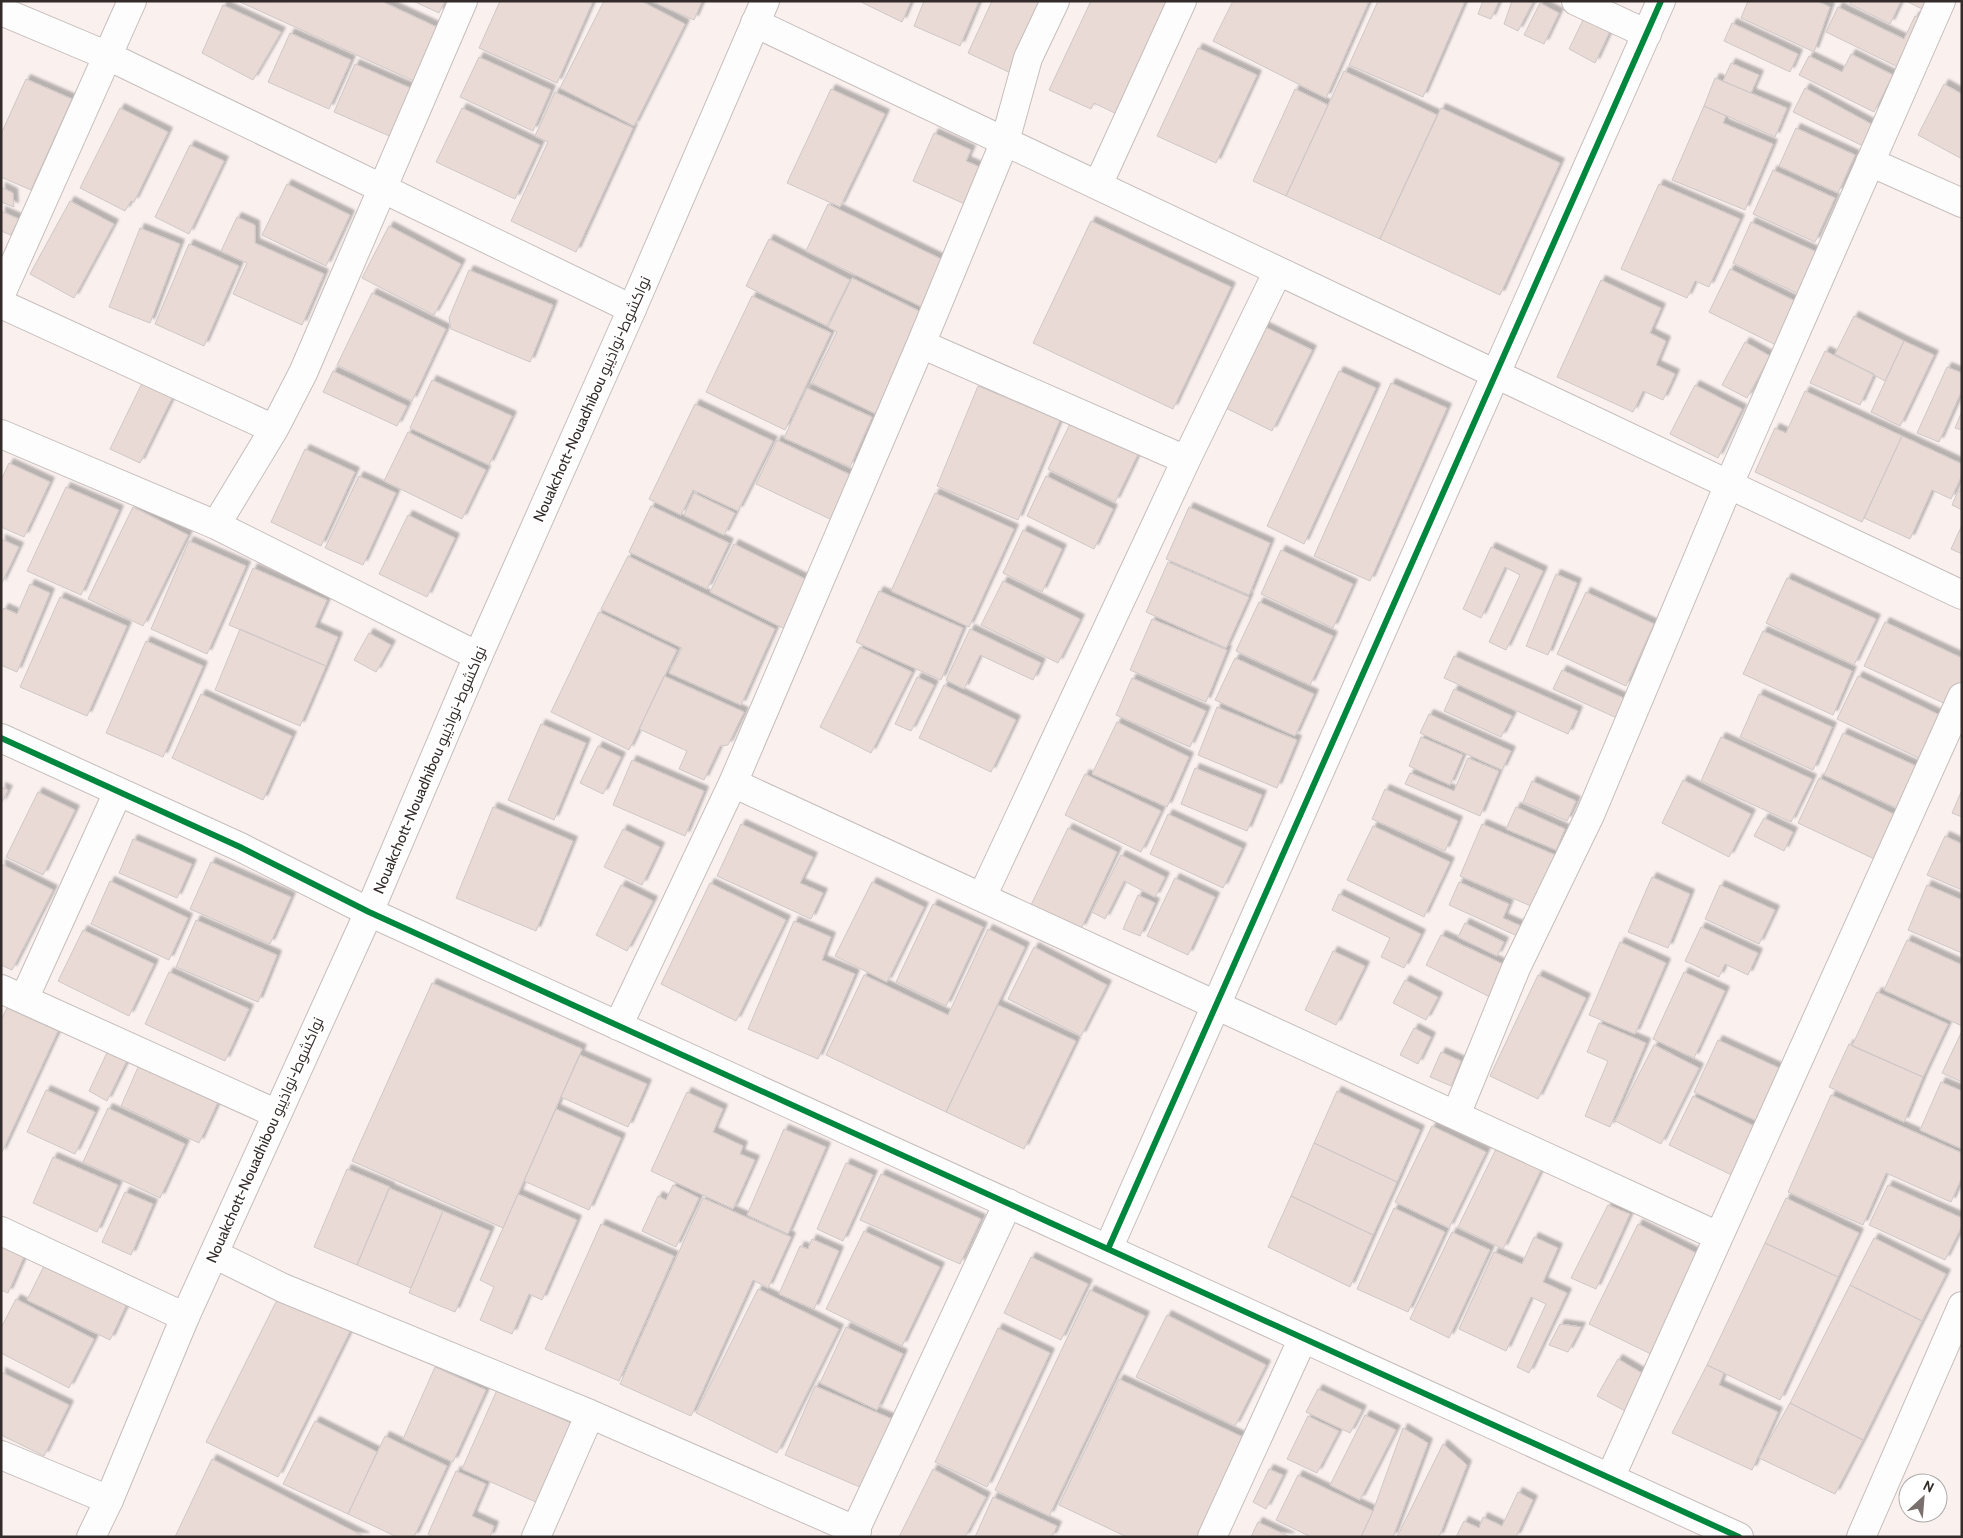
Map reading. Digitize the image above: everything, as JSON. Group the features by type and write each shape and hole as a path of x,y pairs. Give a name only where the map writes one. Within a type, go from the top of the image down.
{"main road":[{"path":"1,294 132,1"},
{"path":"216,525 274,429 303,373 463,1"},
{"path":"618,1026 733,783 921,344 1005,141 1028,58 1056,1"},
{"path":"1098,185 1182,1"},
{"path":"1576,1 1647,34"},
{"path":"1108,1249 1661,1"},
{"path":"1456,1115 1516,968 1590,815 1730,484 1941,1"},
{"path":"1,10 108,56 632,309"},
{"path":"760,12 1005,141 1962,595"},
{"name":"Nouakchott-Nouadhibou نواكشوط-نواذيبو","path":"91,1537 109,1500 185,1317 369,912 478,656 632,309 760,12"},
{"path":"1870,162 1962,203"},
{"path":"982,897 1186,460 1278,271"},
{"path":"1,304 274,429"},
{"path":"921,344 1186,460"},
{"path":"1,434 216,525 478,656"},
{"path":"1610,1478 1962,697"},
{"path":"1,738 240,847 369,912 1739,1537"},
{"path":"733,783 1718,1236"},
{"path":"118,792 13,994 277,1114"},
{"path":"214,1254 282,1288 590,1414 855,1534 1008,1203"},
{"path":"1,1231 185,1317"},
{"path":"1861,1537 1954,1344 1962,1306"},
{"path":"1212,1537 1303,1338"},
{"path":"536,1537 590,1414"},
{"path":"1,1455 109,1500"}],"building":[{"path":"381,1 441,29 416,82 240,2"},
{"path":"413,1 445,1 439,13"},
{"path":"500,1 593,1 557,83 479,48"},
{"path":"604,1 641,1 685,24 634,126 560,88"},
{"path":"651,1 702,1 694,20"},
{"path":"859,1 911,1 902,22"},
{"path":"924,1 979,1 960,46 914,26"},
{"path":"992,1 1049,1 1015,75 968,53"},
{"path":"1091,1 1177,1 1123,117 1094,103 1091,109 1049,90"},
{"path":"1233,1 1369,1 1326,98 1213,41"},
{"path":"1378,1 1465,1 1423,97 1349,65"},
{"path":"1483,1 1499,1 1491,19 1478,14"},
{"path":"1512,1 1533,2 1518,31 1504,24"},
{"path":"1748,1 1817,1 1830,7 1814,52 1741,18"},
{"path":"1851,1 1901,1 1890,24 1850,4"},
{"path":"1906,1 1932,1 1926,11"},
{"path":"1540,3 1559,13 1544,44 1524,35"},
{"path":"223,5 281,32 253,80 202,53"},
{"path":"1838,7 1904,39 1915,16 1930,23 1906,71 1826,32"},
{"path":"1584,18 1610,31 1595,63 1569,49"},
{"path":"1732,23 1798,54 1790,72 1724,41"},
{"path":"290,33 351,60 329,109 268,82"},
{"path":"1198,48 1257,75 1216,163 1157,136"},
{"path":"1851,54 1893,75 1874,112 1799,75 1809,56 1842,72"},
{"path":"479,57 551,90 533,131 460,97"},
{"path":"1731,63 1759,75 1751,93 1723,81"},
{"path":"355,64 415,90 394,138 334,112"},
{"path":"1344,71 1437,115 1380,239 1286,196"},
{"path":"1715,78 1787,108 1775,137 1704,106"},
{"path":"26,79 72,99 31,190 1,177 1,134"},
{"path":"1944,84 1962,94 1962,159 1918,135"},
{"path":"1805,88 1873,125 1863,146 1793,112"},
{"path":"831,89 885,114 840,207 787,183"},
{"path":"1295,89 1328,105 1286,196 1253,181"},
{"path":"555,92 633,128 576,252 511,221 548,142 535,136"},
{"path":"1704,106 1726,116 1723,123 1773,144 1745,210 1672,180"},
{"path":"120,108 168,132 134,202 131,201 125,211 80,188"},
{"path":"462,108 540,145 515,199 436,162"},
{"path":"1441,108 1560,163 1500,295 1380,239"},
{"path":"1796,128 1855,155 1838,193 1779,166"},
{"path":"934,133 971,150 966,161 984,169 967,205 913,181"},
{"path":"190,145 224,161 189,234 155,217"},
{"path":"1773,170 1835,198 1815,242 1753,214"},
{"path":"287,184 350,215 326,266 262,235"},
{"path":"1659,184 1740,219 1709,287 1695,281 1687,298 1621,269"},
{"path":"1,187 13,193 14,207 1,202"},
{"path":"70,201 114,224 74,298 30,274"},
{"path":"828,204 945,261 922,307 806,251"},
{"path":"1,211 19,219 11,235 1,231"},
{"path":"237,217 255,225 255,243 324,274 302,325 233,294 247,263 221,251"},
{"path":"1091,221 1231,287 1173,409 1033,343"},
{"path":"1751,222 1821,254 1801,295 1733,263"},
{"path":"389,226 461,264 434,315 362,278"},
{"path":"140,228 180,244 150,323 109,307"},
{"path":"769,239 850,280 827,326 746,286"},
{"path":"189,244 239,266 204,346 155,324"},
{"path":"1730,269 1801,304 1780,347 1709,312"},
{"path":"469,270 553,305 530,362 451,329 449,318"},
{"path":"852,278 925,314 876,414 812,383 837,332 828,327"},
{"path":"1601,280 1661,308 1650,333 1666,341 1656,365 1675,374 1663,400 1643,391 1633,412 1557,377"},
{"path":"372,293 446,329 412,401 337,365"},
{"path":"752,296 831,333 785,430 706,392"},
{"path":"1854,316 1904,341 1885,381 1835,354"},
{"path":"1263,326 1312,350 1272,431 1224,407"},
{"path":"1904,341 1934,355 1900,426 1871,412"},
{"path":"1745,342 1770,356 1747,398 1722,385"},
{"path":"1825,351 1874,374 1860,405 1810,383"},
{"path":"1947,367 1962,373 1962,390 1939,442 1917,433"},
{"path":"333,371 407,406 397,426 323,392"},
{"path":"1339,371 1376,388 1304,544 1267,526"},
{"path":"144,379 174,394 140,463 110,449"},
{"path":"432,380 512,416 489,465 410,428"},
{"path":"1391,383 1447,408 1370,581 1314,556"},
{"path":"1695,385 1742,409 1718,458 1670,434"},
{"path":"978,386 1060,420 1018,520 937,486"},
{"path":"807,388 872,417 850,467 784,438"},
{"path":"1805,391 1902,436 1862,522 1755,472 1775,428 1786,433"},
{"path":"695,404 773,441 738,511 693,490 681,515 649,499"},
{"path":"1962,411 1962,430 1955,428"},
{"path":"1071,422 1138,454 1115,502 1048,469"},
{"path":"408,432 486,470 462,519 384,481"},
{"path":"1902,436 1962,464 1962,475 1951,499 1932,490 1910,539 1864,518"},
{"path":"777,440 853,476 832,520 756,484"},
{"path":"305,449 355,472 321,546 271,522"},
{"path":"9,463 50,482 24,537 1,527 1,480"},
{"path":"359,476 396,493 363,565 325,548"},
{"path":"1046,476 1113,509 1094,549 1027,516"},
{"path":"66,487 119,510 81,595 27,571"},
{"path":"1958,491 1962,492 1962,510 1952,505"},
{"path":"694,493 735,513 724,535 684,515"},
{"path":"935,493 1014,529 969,627 891,591"},
{"path":"651,506 729,543 707,589 629,552"},
{"path":"133,507 188,535 143,626 88,599"},
{"path":"1189,507 1270,543 1249,595 1166,559"},
{"path":"408,515 455,538 427,597 379,574"},
{"path":"1962,525 1962,554 1951,549"},
{"path":"1023,530 1062,549 1042,592 1003,573"},
{"path":"1,539 19,547 1,585"},
{"path":"189,541 246,566 207,654 151,629"},
{"path":"734,544 811,582 787,630 710,592"},
{"path":"1491,547 1543,571 1506,650 1489,642 1520,575 1505,567 1481,618 1463,609"},
{"path":"1281,550 1353,584 1333,628 1261,594"},
{"path":"628,556 775,629 741,705 669,673 682,648 601,609"},
{"path":"1168,562 1249,597 1226,648 1146,612"},
{"path":"253,568 327,600 315,627 338,637 326,666 229,625"},
{"path":"1556,574 1577,583 1548,655 1526,646"},
{"path":"1787,578 1876,619 1854,665 1766,623"},
{"path":"1003,581 1080,619 1058,663 981,625"},
{"path":"30,584 50,593 17,672 1,665 1,614 4,608 17,614"},
{"path":"879,591 963,628 941,680 856,642"},
{"path":"1586,592 1654,624 1626,686 1557,654"},
{"path":"60,597 127,626 87,716 20,687"},
{"path":"1259,602 1333,636 1310,685 1236,651"},
{"path":"599,612 677,650 629,750 551,712"},
{"path":"1152,619 1227,650 1206,702 1130,670"},
{"path":"1885,622 1962,658 1962,681 1950,706 1864,666"},
{"path":"240,629 326,666 300,726 215,690"},
{"path":"970,629 1041,663 1033,680 980,655 964,689 946,680"},
{"path":"1763,631 1852,671 1833,715 1743,674"},
{"path":"369,633 391,645 376,672 354,660"},
{"path":"146,641 203,666 163,757 106,733"},
{"path":"860,647 912,672 871,753 820,727"},
{"path":"1454,656 1578,711 1568,734 1444,678"},
{"path":"1235,658 1314,694 1295,736 1215,700"},
{"path":"1562,670 1628,700 1619,719 1553,689"},
{"path":"664,676 744,712 728,745 720,746 704,780 679,769 687,751 639,729"},
{"path":"1858,676 1948,719 1927,762 1837,719"},
{"path":"917,677 934,685 911,731 895,724"},
{"path":"1132,678 1206,711 1190,747 1116,715"},
{"path":"944,685 1016,720 991,772 919,738"},
{"path":"1454,689 1512,716 1501,737 1444,711"},
{"path":"201,694 292,736 263,800 172,758"},
{"path":"1759,694 1832,727 1813,770 1740,737"},
{"path":"1217,707 1297,740 1277,788 1198,755"},
{"path":"1429,714 1511,751 1502,770 1420,733"},
{"path":"1117,722 1189,757 1167,807 1092,774"},
{"path":"541,724 586,743 554,820 508,800"},
{"path":"1843,733 1923,769 1904,811 1824,775"},
{"path":"1421,737 1463,755 1450,785 1409,766"},
{"path":"1721,737 1812,779 1791,822 1701,781"},
{"path":"598,746 621,757 603,794 580,783"},
{"path":"1468,758 1499,771 1480,816 1405,784 1410,773 1454,791"},
{"path":"632,760 704,791 685,836 613,805"},
{"path":"1195,768 1262,795 1247,831 1181,804"},
{"path":"1085,774 1161,811 1141,852 1065,815"},
{"path":"1819,778 1906,820 1885,864 1798,823"},
{"path":"1683,780 1751,814 1729,857 1662,823"},
{"path":"1532,781 1576,801 1567,821 1523,802"},
{"path":"1,787 8,790 1,804"},
{"path":"1385,789 1458,821 1445,851 1372,819"},
{"path":"1962,790 1962,817 1952,813"},
{"path":"38,792 75,810 43,875 6,857"},
{"path":"493,807 573,841 536,931 456,898"},
{"path":"1516,807 1565,829 1556,850 1506,829"},
{"path":"1168,814 1242,848 1223,888 1150,854"},
{"path":"1764,818 1793,832 1784,851 1754,836"},
{"path":"741,824 813,857 800,883 823,893 811,919 717,876"},
{"path":"1482,824 1560,857 1538,909 1460,876"},
{"path":"1373,826 1450,862 1424,917 1347,880"},
{"path":"1068,828 1117,852 1081,929 1031,905"},
{"path":"623,829 660,847 642,885 604,867"},
{"path":"1945,836 1962,844 1962,890 1927,875"},
{"path":"133,839 192,864 177,898 119,873"},
{"path":"1121,855 1165,877 1155,897 1124,881 1105,919 1092,912"},
{"path":"211,862 291,897 270,944 190,909"},
{"path":"1,864 53,890 12,970 1,965"},
{"path":"1652,877 1690,894 1668,948 1628,932"},
{"path":"1175,878 1215,897 1188,955 1147,936"},
{"path":"110,881 188,918 169,960 91,924"},
{"path":"872,882 924,907 887,982 835,956"},
{"path":"1459,882 1509,904 1503,918 1528,929 1524,939 1449,905"},
{"path":"710,883 786,920 736,1021 661,984"},
{"path":"621,885 653,901 627,951 596,935"},
{"path":"1720,885 1775,910 1759,944 1705,919"},
{"path":"1927,885 1962,900 1962,953 1908,930"},
{"path":"1339,894 1421,934 1404,968 1381,957 1390,938 1332,910"},
{"path":"1138,895 1155,903 1140,936 1123,929"},
{"path":"933,904 983,927 946,1006 896,982"},
{"path":"196,920 277,955 258,1002 176,967"},
{"path":"794,921 831,937 822,960 855,974 818,1059 748,1029"},
{"path":"1465,923 1504,942 1497,956 1458,937"},
{"path":"1701,927 1758,953 1748,975 1725,964 1719,977 1685,961"},
{"path":"988,929 1025,947 946,1112 826,1055 864,975 948,1015"},
{"path":"83,930 154,964 129,1016 58,981"},
{"path":"1441,935 1509,967 1494,999 1426,965"},
{"path":"1907,940 1962,965 1962,1026 1884,990"},
{"path":"1620,942 1666,963 1635,1034 1589,1015"},
{"path":"1034,947 1107,985 1081,1036 1008,999"},
{"path":"1333,951 1365,966 1336,1025 1305,1010"},
{"path":"169,972 249,1009 225,1061 145,1024"},
{"path":"1684,972 1725,991 1694,1058 1653,1039"},
{"path":"1538,975 1586,998 1538,1099 1490,1076"},
{"path":"1405,980 1438,997 1426,1020 1393,1003"},
{"path":"432,983 582,1049 503,1228 352,1161"},
{"path":"1877,992 1948,1024 1923,1077 1852,1046"},
{"path":"998,1005 1076,1041 1024,1149 946,1112"},
{"path":"7,1008 58,1031 1,1154 1,1020"},
{"path":"1599,1023 1646,1043 1610,1127 1585,1116 1608,1061 1587,1052"},
{"path":"1414,1028 1431,1037 1418,1064 1400,1055"},
{"path":"1962,1031 1962,1082 1942,1073"},
{"path":"1718,1040 1790,1073 1766,1125 1694,1092"},
{"path":"111,1044 130,1054 107,1101 89,1091"},
{"path":"1849,1044 1923,1077 1904,1122 1829,1087"},
{"path":"1654,1045 1699,1068 1661,1144 1615,1121"},
{"path":"1441,1052 1461,1061 1451,1086 1430,1077"},
{"path":"580,1055 647,1084 628,1127 561,1097"},
{"path":"139,1065 218,1102 199,1143 121,1106"},
{"path":"1941,1082 1962,1091 1962,1149 1920,1130"},
{"path":"46,1090 95,1112 75,1154 27,1132"},
{"path":"1337,1091 1420,1130 1397,1182 1314,1143"},
{"path":"687,1092 723,1109 713,1132 743,1146 740,1154 755,1160 733,1209 651,1171"},
{"path":"1831,1095 1962,1153 1962,1177 1951,1202 1886,1173 1863,1225 1788,1192"},
{"path":"1693,1096 1764,1131 1740,1179 1669,1145"},
{"path":"108,1108 185,1144 160,1198 83,1162"},
{"path":"556,1109 621,1138 589,1210 524,1181"},
{"path":"1432,1126 1486,1152 1449,1228 1395,1202"},
{"path":"784,1129 826,1147 788,1234 747,1215"},
{"path":"1314,1143 1397,1182 1373,1235 1291,1196"},
{"path":"1496,1149 1541,1170 1503,1249 1458,1227"},
{"path":"53,1157 118,1185 97,1232 33,1203"},
{"path":"846,1163 873,1175 843,1241 817,1229"},
{"path":"347,1169 390,1187 357,1265 314,1247"},
{"path":"881,1174 981,1219 960,1264 860,1220"},
{"path":"673,1185 699,1198 676,1247 642,1231 658,1196 666,1200"},
{"path":"1888,1185 1962,1218 1962,1226 1945,1260 1869,1225"},
{"path":"389,1188 443,1211 411,1288 357,1265"},
{"path":"125,1192 153,1204 131,1255 102,1242"},
{"path":"518,1194 577,1220 542,1300 529,1294 512,1334 480,1320 494,1287 480,1280"},
{"path":"1291,1196 1373,1235 1350,1287 1268,1247"},
{"path":"703,1198 791,1237 768,1288 753,1280 691,1416 620,1384"},
{"path":"1786,1198 1859,1233 1838,1277 1765,1243"},
{"path":"1608,1205 1630,1214 1596,1289 1571,1278"},
{"path":"1394,1208 1445,1232 1408,1312 1357,1289"},
{"path":"443,1211 490,1231 455,1312 409,1293"},
{"path":"601,1224 674,1256 619,1381 545,1349"},
{"path":"1638,1224 1702,1256 1653,1355 1589,1324"},
{"path":"864,1231 940,1267 902,1346 826,1309"},
{"path":"1452,1232 1490,1250 1449,1338 1410,1319"},
{"path":"1534,1237 1558,1248 1543,1282 1567,1293 1529,1373 1517,1367 1546,1304 1531,1297 1506,1351 1459,1329 1494,1252 1522,1264"},
{"path":"1874,1238 1946,1274 1922,1321 1850,1285"},
{"path":"1,1239 27,1250 8,1293 1,1290"},
{"path":"812,1239 839,1251 814,1309 779,1294 800,1246 808,1249"},
{"path":"1765,1243 1838,1277 1780,1400 1707,1365"},
{"path":"1031,1257 1088,1284 1061,1340 1004,1313"},
{"path":"47,1260 129,1299 110,1340 27,1300"},
{"path":"1850,1285 1922,1321 1863,1440 1790,1403"},
{"path":"283,1288 354,1323 278,1477 206,1442"},
{"path":"758,1289 839,1329 777,1453 696,1413"},
{"path":"1090,1290 1145,1316 1049,1516 995,1490"},
{"path":"16,1299 94,1339 69,1388 1,1353 1,1328"},
{"path":"1167,1315 1266,1365 1235,1426 1136,1377"},
{"path":"1560,1324 1581,1327 1568,1352 1549,1345"},
{"path":"846,1327 903,1354 877,1410 820,1383"},
{"path":"998,1328 1050,1353 987,1487 935,1462"},
{"path":"1618,1359 1647,1376 1627,1412 1597,1396"},
{"path":"1707,1365 1724,1373 1719,1385 1778,1412 1752,1470 1672,1433"},
{"path":"435,1367 486,1390 453,1462 403,1439"},
{"path":"1,1372 69,1405 44,1456 1,1435"},
{"path":"1119,1379 1247,1439 1202,1537 1127,1537 1059,1505"},
{"path":"815,1386 892,1419 862,1488 785,1455"},
{"path":"1318,1389 1362,1410 1350,1433 1306,1412"},
{"path":"497,1390 573,1424 538,1503 462,1469"},
{"path":"1790,1403 1863,1440 1835,1494 1759,1458"},
{"path":"1365,1415 1396,1430 1360,1500 1330,1485"},
{"path":"1308,1416 1339,1431 1317,1473 1287,1459"},
{"path":"315,1421 377,1452 348,1514 283,1484"},
{"path":"1403,1428 1428,1443 1393,1537 1361,1537 1373,1511"},
{"path":"385,1436 447,1466 414,1537 397,1537 348,1514"},
{"path":"1443,1444 1467,1465 1439,1537 1397,1537"},
{"path":"212,1459 365,1537 175,1537"},
{"path":"933,1469 986,1497 965,1537 899,1537"},
{"path":"1269,1469 1283,1475 1266,1509 1253,1502"},
{"path":"456,1471 486,1484 472,1516 494,1526 490,1537 433,1537 428,1534"},
{"path":"1298,1475 1373,1511 1361,1537 1311,1537 1276,1520"},
{"path":"1518,1492 1533,1500 1516,1537 1456,1537 1464,1521 1479,1528 1483,1517 1502,1526"},
{"path":"993,1497 1057,1526 1052,1537 975,1537"},
{"path":"1258,1522 1290,1537 1251,1537"}],"cycle path":[{"path":"1108,1249 1661,1"},
{"path":"1,738 240,847 369,912 1739,1537"}]}
